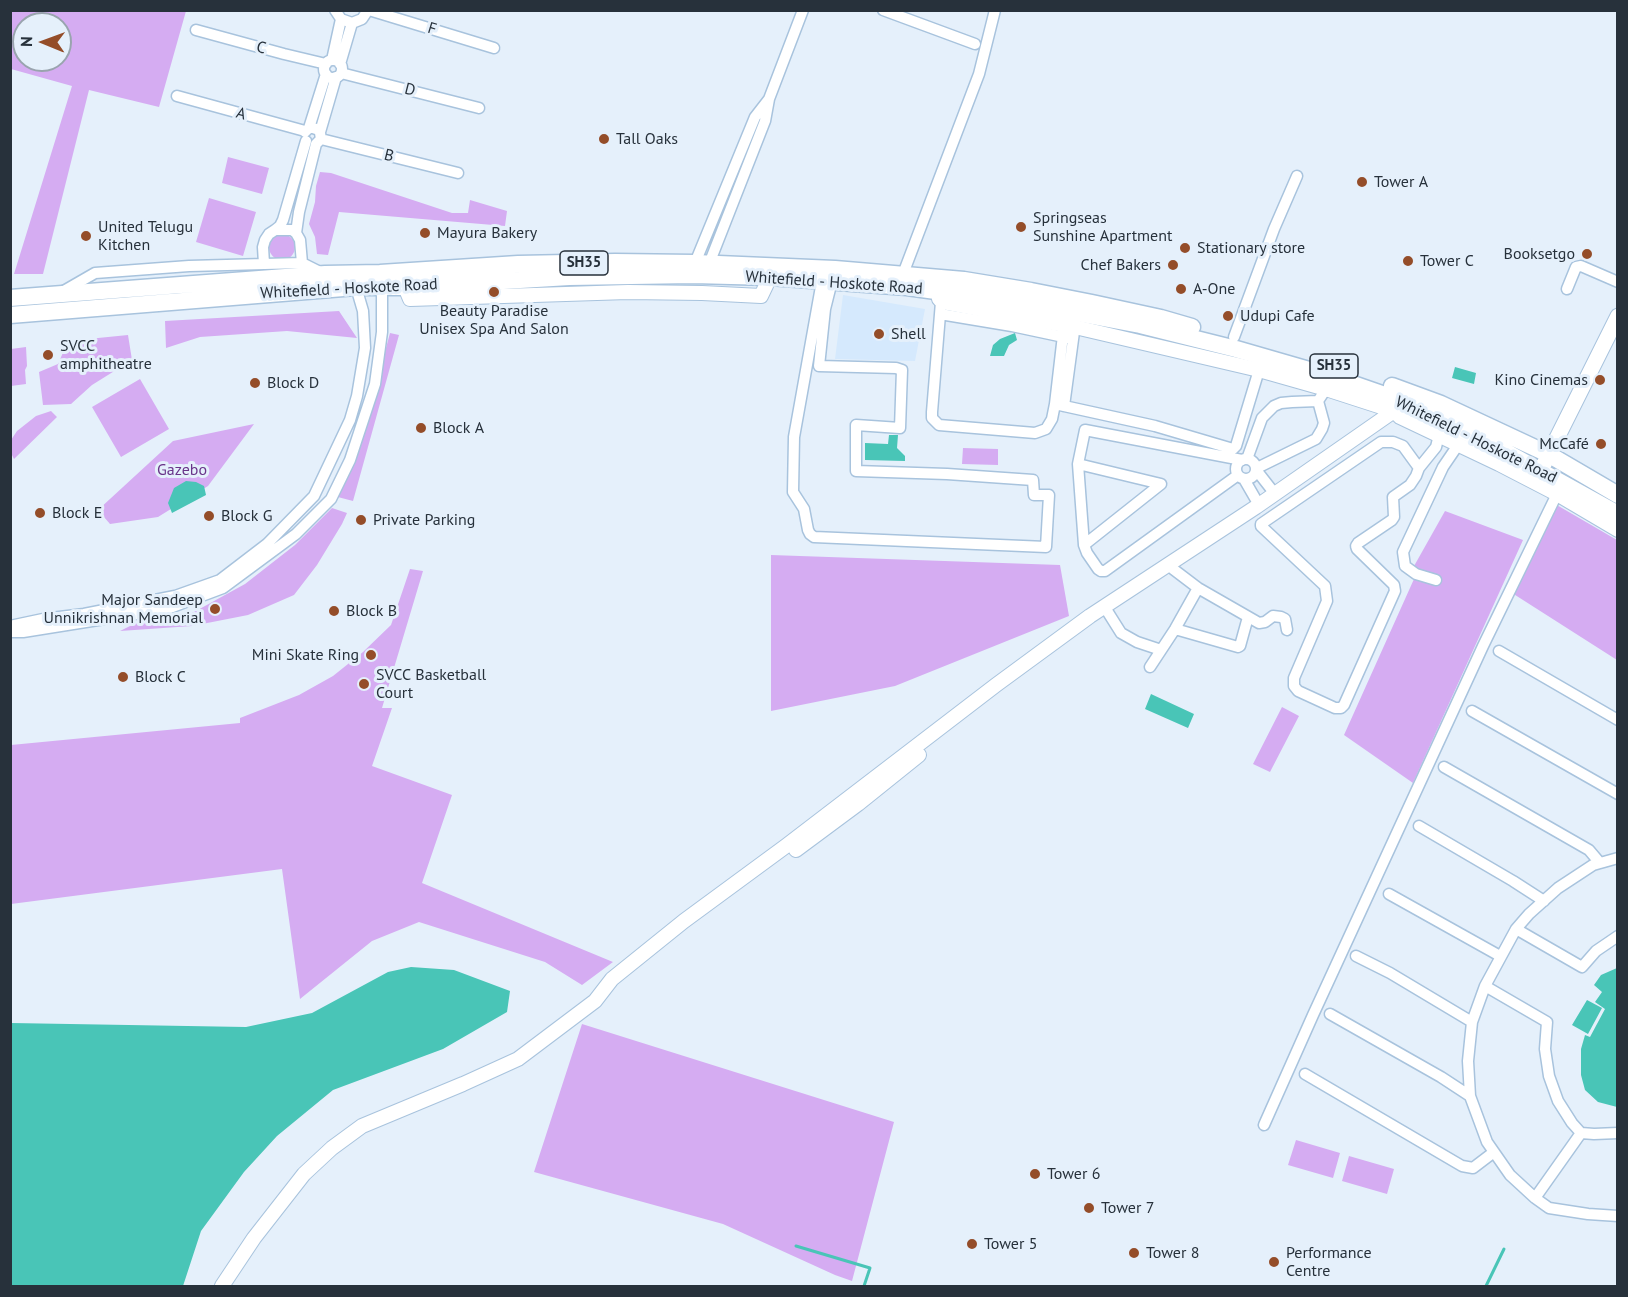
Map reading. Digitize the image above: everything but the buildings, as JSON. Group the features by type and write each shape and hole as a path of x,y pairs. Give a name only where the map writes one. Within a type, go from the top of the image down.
{"main road":[{"name":"Whitefield - Hoskote Road","path":"16,314 356,287 405,287 518,279 615,262 785,266 943,278 1031,291 1161,318 1338,367 1542,471 1617,513"},
{"name":"Whitefield - Hoskote Road","path":"16,298 325,274 380,273 518,264 569,270 770,277 894,285 940,302 1070,325 1140,325 1236,349 1333,377 1408,404 1471,417 1548,454 1617,495"},
{"path":"16,298 16,314"},
{"path":"1542,471 1548,454 1617,316"}],"street":[{"path":"264,264 265,240 280,226 313,136 333,69 343,18 362,19 369,10"},
{"name":"F","path":"369,10 494,48"},
{"path":"702,264 754,117 769,99 803,10"},
{"path":"883,10 975,44"},
{"path":"903,274 979,74 995,10"},
{"name":"C","path":"196,30 333,69"},
{"name":"D","path":"333,69 479,108"},
{"name":"A","path":"177,96 313,136"},
{"path":"296,233 313,136"},
{"name":"B","path":"313,136 458,173"},
{"path":"1234,337 1274,229 1297,176"},
{"path":"275,230 292,230 296,233 300,240 302,263"},
{"path":"57,295 95,273 189,266 302,263 325,274"},
{"path":"1567,289 1576,267 1581,266 1617,282"},
{"path":"405,287 410,298 628,292 761,296 770,277"},
{"path":"827,281 819,366 902,370 900,428 856,425 856,471 1034,480 1034,495 1049,495 1046,547 814,537 810,534 804,509 793,492 794,437 827,281"},
{"path":"10,632 23,632 167,609 223,588 296,534 331,499 350,460 375,384 382,332 382,286"},
{"path":"10,626 175,596 219,580 267,544 314,496 350,420 357,396 365,348 363,310 356,287"},
{"path":"1070,325 1059,405 1049,424 1042,431 1035,433 935,423 932,412 940,302 1012,326 1070,325 1260,370 1326,389 1408,404 1439,435 1557,494 1617,530"},
{"path":"1059,405 1155,426 1233,449 1236,446 1260,370"},
{"path":"1318,401 1326,389"},
{"path":"1318,401 1281,403 1274,406 1262,418 1244,459 1236,468 1259,515 1261,526 1325,586 1327,601 1294,678 1294,686 1298,691 1335,708 1341,708 1344,705 1395,591 1394,585 1356,546 1392,520 1394,517 1393,497 1410,485 1419,468 1436,447 1439,435"},
{"path":"1275,494 1257,470 1254,462 1085,430 1078,464 1084,545 1098,569 1105,571 1241,477 1251,479 1257,470 1316,439 1324,423 1318,401"},
{"path":"1259,515 1275,494 1408,404"},
{"path":"1259,515 1408,404"},
{"path":"222,1287 254,1238 304,1174 332,1148 362,1126 518,1059 595,1001 607,986 615,984 849,810 1106,609 1171,566 1381,442 1393,442 1403,446 1419,468"},
{"path":"1436,580 1416,574 1405,566 1403,552 1443,466 1458,445"},
{"path":"1078,464 1161,484 1084,545"},
{"path":"1264,1125 1468,679 1557,494"},
{"path":"1171,566 1198,588 1261,624 1273,616 1285,619 1287,630"},
{"path":"1150,667 1198,588"},
{"path":"1106,609 1121,633 1137,642 1161,650"},
{"path":"1175,629 1238,647 1248,617"},
{"path":"1499,651 1617,720"},
{"path":"1472,711 1617,794"},
{"path":"1444,767 1589,850 1600,864"},
{"path":"1419,826 1544,901"},
{"path":"1617,858 1593,865 1558,888 1516,929 1485,986 1472,1022 1468,1061 1470,1096 1487,1142 1510,1175 1549,1208 1617,1216"},
{"path":"1389,894 1500,956"},
{"path":"1516,929 1582,967 1596,951 1617,936"},
{"path":"1356,956 1390,973 1472,1022"},
{"path":"1485,986 1547,1022 1545,1049 1551,1083 1565,1112 1581,1133"},
{"path":"1330,1014 1470,1096"},
{"path":"1305,1074 1462,1166 1473,1168 1494,1152"},
{"path":"1581,1133 1617,1133"},
{"path":"1535,1198 1581,1133"}],"shaded area":[{"name":"Shell","path":"843,295 925,309 915,361 835,359"},
{"path":"1015,333 1017,340 1009,345 1004,356 990,356 993,345 1000,339"},
{"path":"1455,367 1476,373 1474,384 1452,378"},
{"path":"889,435 898,435 897,448 905,456 905,461 865,460 865,443 888,444"},
{"path":"186,481 204,486 206,495 172,513 168,503 174,488"},
{"path":"1151,694 1194,714 1188,728 1145,709"},
{"path":"411,967 454,970 510,991 507,1012 443,1049 333,1090 277,1136 244,1172 201,1231 183,1286 11,1286 11,1023 246,1027 312,1013 388,972"},
{"path":"1617,968 1618,1107 1598,1102 1585,1090 1581,1075 1581,1049 1585,1035 1590,1037 1605,1009 1595,1002 1602,992 1594,985 1601,975"},
{"path":"1587,1000 1602,1008 1588,1034 1572,1025"}],"green space":[{"path":"10,11 186,11 159,107 89,90 43,274 14,274 72,86 22,72 72,72 72,12 12,12 12,69"},
{"path":"228,157 269,168 262,194 222,183"},
{"path":"320,172 331,173 452,213 468,213 470,200 507,211 505,226 339,212 328,255 317,254 315,237 309,224"},
{"path":"209,198 256,212 243,256 196,242"},
{"path":"282,234 291,238 295,247 291,256 282,260 273,256 269,247 273,238"},
{"path":"339,311 357,338 287,331 200,337 166,348 165,321"},
{"path":"390,333 399,335 353,501 334,496 371,404"},
{"path":"128,335 132,360 92,385 71,404 43,405 39,372 58,364 68,341"},
{"path":"26,347 26,384 11,386 11,349"},
{"path":"140,379 169,429 121,457 92,407"},
{"path":"51,411 57,417 14,459 11,453 11,440 17,431 36,416"},
{"name":"Gazebo","path":"254,424 208,486 158,517 110,524 98,510 173,441"},
{"path":"963,448 998,449 998,465 962,464"},
{"path":"1555,504 1617,540 1617,660 1512,593"},
{"path":"332,508 347,513 317,565 294,595 248,615 192,626 120,631 134,624 194,612 245,584 295,545"},
{"path":"1445,511 1523,540 1413,783 1344,735 1414,579 1409,575"},
{"path":"771,555 1060,565 1069,616 895,686 771,711"},
{"path":"410,569 423,571 382,708 392,708 372,766 452,795 422,883 613,962 582,985 545,962 419,922 372,941 300,999 282,869 11,904 11,745 240,723 240,718 299,695 333,676 363,652 391,625"},
{"path":"1282,707 1299,716 1270,772 1253,764"},
{"path":"582,1024 894,1122 852,1281 723,1224 534,1172"},
{"path":"1296,1140 1340,1153 1333,1178 1288,1165"},
{"path":"1349,1156 1394,1169 1387,1194 1342,1181"}],"waterway":[{"path":"796,1246 870,1268 864,1286"},
{"path":"1486,1286 1504,1249"}],"place":[{"name":"Tall Oaks","path":"604,139"},
{"name":"Tower A","path":"1362,182"},
{"name":"Springseas Sunshine Apartment","path":"1021,227"},
{"name":"Mayura Bakery","path":"425,233"},
{"name":"United Telugu Kitchen","path":"86,236"},
{"name":"Stationary store","path":"1185,248"},
{"name":"Booksetgo","path":"1587,254"},
{"name":"Tower C","path":"1408,261"},
{"name":"Chef Bakers","path":"1173,265"},
{"name":"A-One","path":"1181,289"},
{"name":"Beauty Paradise Unisex Spa And Salon","path":"494,292"},
{"name":"Udupi Cafe","path":"1228,316"},
{"name":"Shell","path":"879,334"},
{"name":"SVCC amphitheatre","path":"48,355"},
{"name":"Kino Cinemas","path":"1600,380"},
{"name":"Block D","path":"255,383"},
{"name":"Block A","path":"421,428"},
{"name":"McCafé","path":"1601,444"},
{"name":"Block E","path":"40,513"},
{"name":"Block G","path":"209,516"},
{"name":"Private Parking","path":"361,520"},
{"name":"Major Sandeep Unnikrishnan Memorial","path":"215,609"},
{"name":"Block B","path":"334,611"},
{"name":"Mini Skate Ring","path":"371,655"},
{"name":"Block C","path":"123,677"},
{"name":"SVCC Basketball Court","path":"364,684"},
{"name":"Tower 6","path":"1035,1174"},
{"name":"Tower 7","path":"1089,1208"},
{"name":"Tower 5","path":"972,1244"},
{"name":"Tower 8","path":"1134,1253"},
{"name":"Performance Centre","path":"1274,1262"}]}
